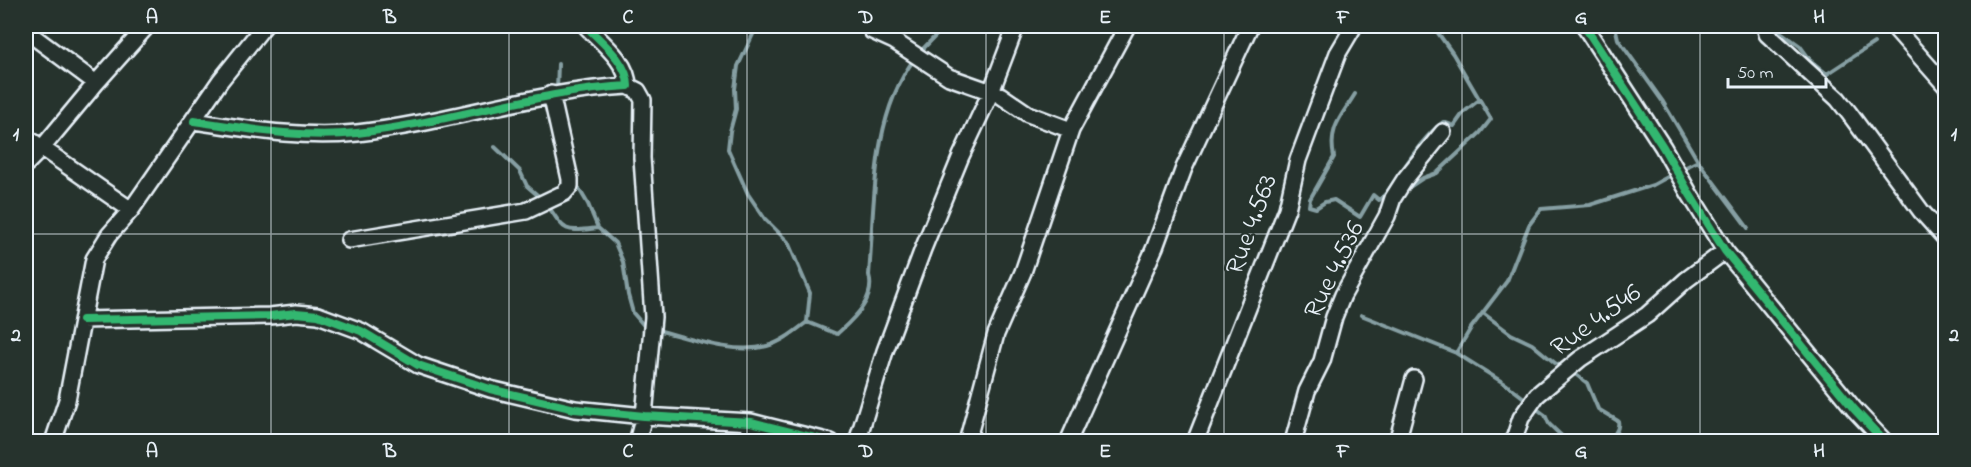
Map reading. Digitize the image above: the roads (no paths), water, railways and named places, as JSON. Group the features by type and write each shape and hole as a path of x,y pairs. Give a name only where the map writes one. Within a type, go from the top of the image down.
{"street":[{"path":"26,164 147,26"},
{"path":"53,441 67,400 94,259 109,235 131,210 194,121 220,81 264,26"},
{"path":"586,26 621,65 628,77 628,86"},
{"path":"869,26 872,31 894,41 949,77 1000,95 1028,114 1071,130"},
{"path":"856,441 885,351 923,249 961,156 991,92 1016,26"},
{"path":"967,441 996,334 1023,272 1071,130 1127,26"},
{"path":"1068,441 1155,247 1184,168 1250,26"},
{"name":"Rue 4.563","path":"1195,441 1287,209 1298,160 1338,53 1354,26"},
{"path":"1765,26 1767,34 1838,99 1921,211 1946,239"},
{"path":"1893,26 1946,86"},
{"path":"1584,27 1663,147 1725,251 1854,409 1885,441"},
{"path":"26,31 96,83"},
{"path":"194,121 280,134 356,133 435,121 551,94 628,86 638,91 644,100 642,158 653,317 644,416 637,441"},
{"path":"349,240 526,211 564,193 570,186 570,179 551,94"},
{"name":"Rue 4.536","path":"1293,441 1307,391 1322,361 1334,317 1343,295 1387,216 1393,198 1405,179 1443,132"},
{"path":"26,137 131,210"},
{"name":"Rue 4.546","path":"1513,441 1521,418 1537,395 1580,359 1647,315 1686,280 1725,251"},
{"path":"82,320 270,316 296,313 318,315 361,331 418,365 490,389 575,409 644,416 751,422 831,441"},
{"path":"1397,441 1413,379"},
{"path":"746,441 751,422"}],"waterway":[{"path":"657,330 726,347 754,348 778,342 807,322 810,293 788,242 765,219 748,194 728,149 736,109 735,89 738,66 757,26"},
{"path":"920,52 945,26"},
{"path":"1405,190 1423,178 1437,173 1480,133 1491,119 1453,54 1433,26"},
{"path":"1451,26 1459,26"},
{"path":"1615,26 1618,39 1663,102 1698,161 1748,228"},
{"path":"1772,26 1800,46 1811,61 1827,74 1874,43"},
{"path":"807,322 837,334 866,301 870,284 874,191 882,134 900,82 915,58"},
{"path":"557,90 558,64"},
{"path":"1355,94 1334,130 1334,157 1310,199 1309,206 1316,208 1325,202 1334,200 1360,217 1373,195 1379,200 1385,195 1430,134 1443,122 1454,126 1464,112 1479,100"},
{"path":"495,147 520,171 527,186 542,199"},
{"path":"1680,170 1698,161"},
{"path":"1456,353 1471,328 1507,281 1529,225 1541,209 1590,205 1653,185 1673,174"},
{"path":"575,182 598,228 615,243 623,262 633,313 646,328"},
{"path":"547,204 558,221 566,228 571,230 598,228"},
{"path":"1483,313 1511,334 1532,344 1564,368"},
{"path":"1361,315 1456,353 1528,401"},
{"path":"1571,371 1587,383 1598,409 1618,421 1615,433 1606,442"},
{"path":"1533,406 1545,415 1549,424 1568,442"}]}
